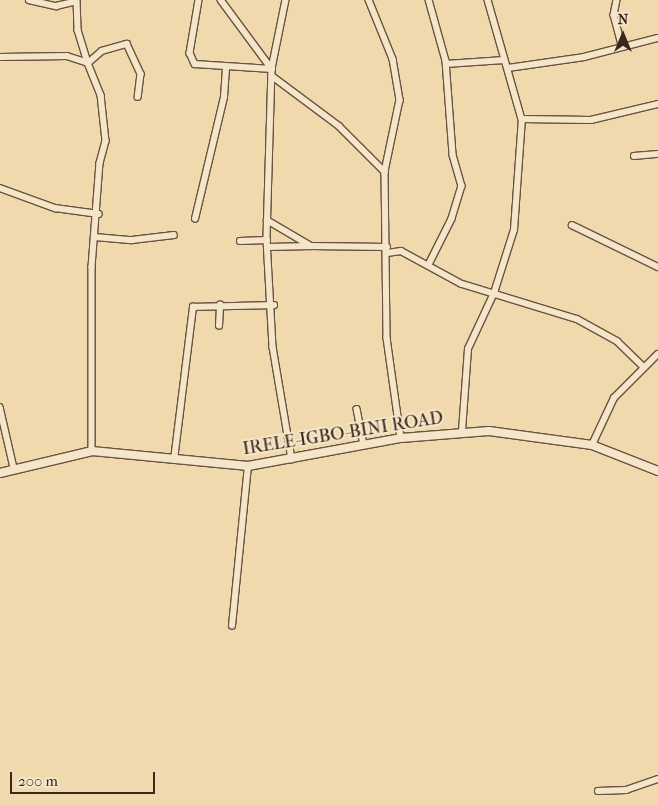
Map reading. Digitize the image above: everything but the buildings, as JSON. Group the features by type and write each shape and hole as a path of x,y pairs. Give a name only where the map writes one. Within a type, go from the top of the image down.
{"street":[{"path":"29,0 75,2 88,63 106,123 99,214 95,237 92,451"},
{"path":"199,0 190,53 198,66 272,73"},
{"path":"221,0 272,73 339,126 385,172"},
{"path":"286,0 272,73 267,240 274,304 274,354 292,459"},
{"path":"370,0 393,59 400,100 385,172 387,338 402,438"},
{"path":"429,0 446,64 453,155 462,186 452,219 429,265"},
{"path":"462,431 468,349 494,293 514,230 522,118 488,0"},
{"path":"617,0 614,15 622,45"},
{"path":"508,68 584,57 622,45 658,38"},
{"path":"88,63 102,51 127,44 141,74 138,97"},
{"path":"0,57 67,56 88,63"},
{"path":"446,64 504,60"},
{"path":"195,219 224,98 226,69"},
{"path":"522,118 591,120 658,104"},
{"path":"634,156 658,154"},
{"path":"0,188 70,212 99,214"},
{"path":"267,220 311,246"},
{"path":"572,225 658,267"},
{"path":"95,237 132,240 174,235"},
{"path":"240,240 267,240"},
{"path":"268,247 311,246 400,252 429,265 462,284 577,319 616,341 642,365"},
{"path":"174,460 188,375 190,310 195,305 274,304"},
{"path":"219,326 220,305"},
{"path":"592,444 614,398 642,365 658,354"},
{"path":"0,407 14,468"},
{"path":"357,408 364,444"},
{"name":"IRELE-IGBO-BINI ROAD","path":"0,473 14,468 92,451 248,466 364,444 462,431 521,434 592,444 658,471"},
{"path":"232,626 248,466"},
{"path":"598,791 626,790 658,779"}]}
